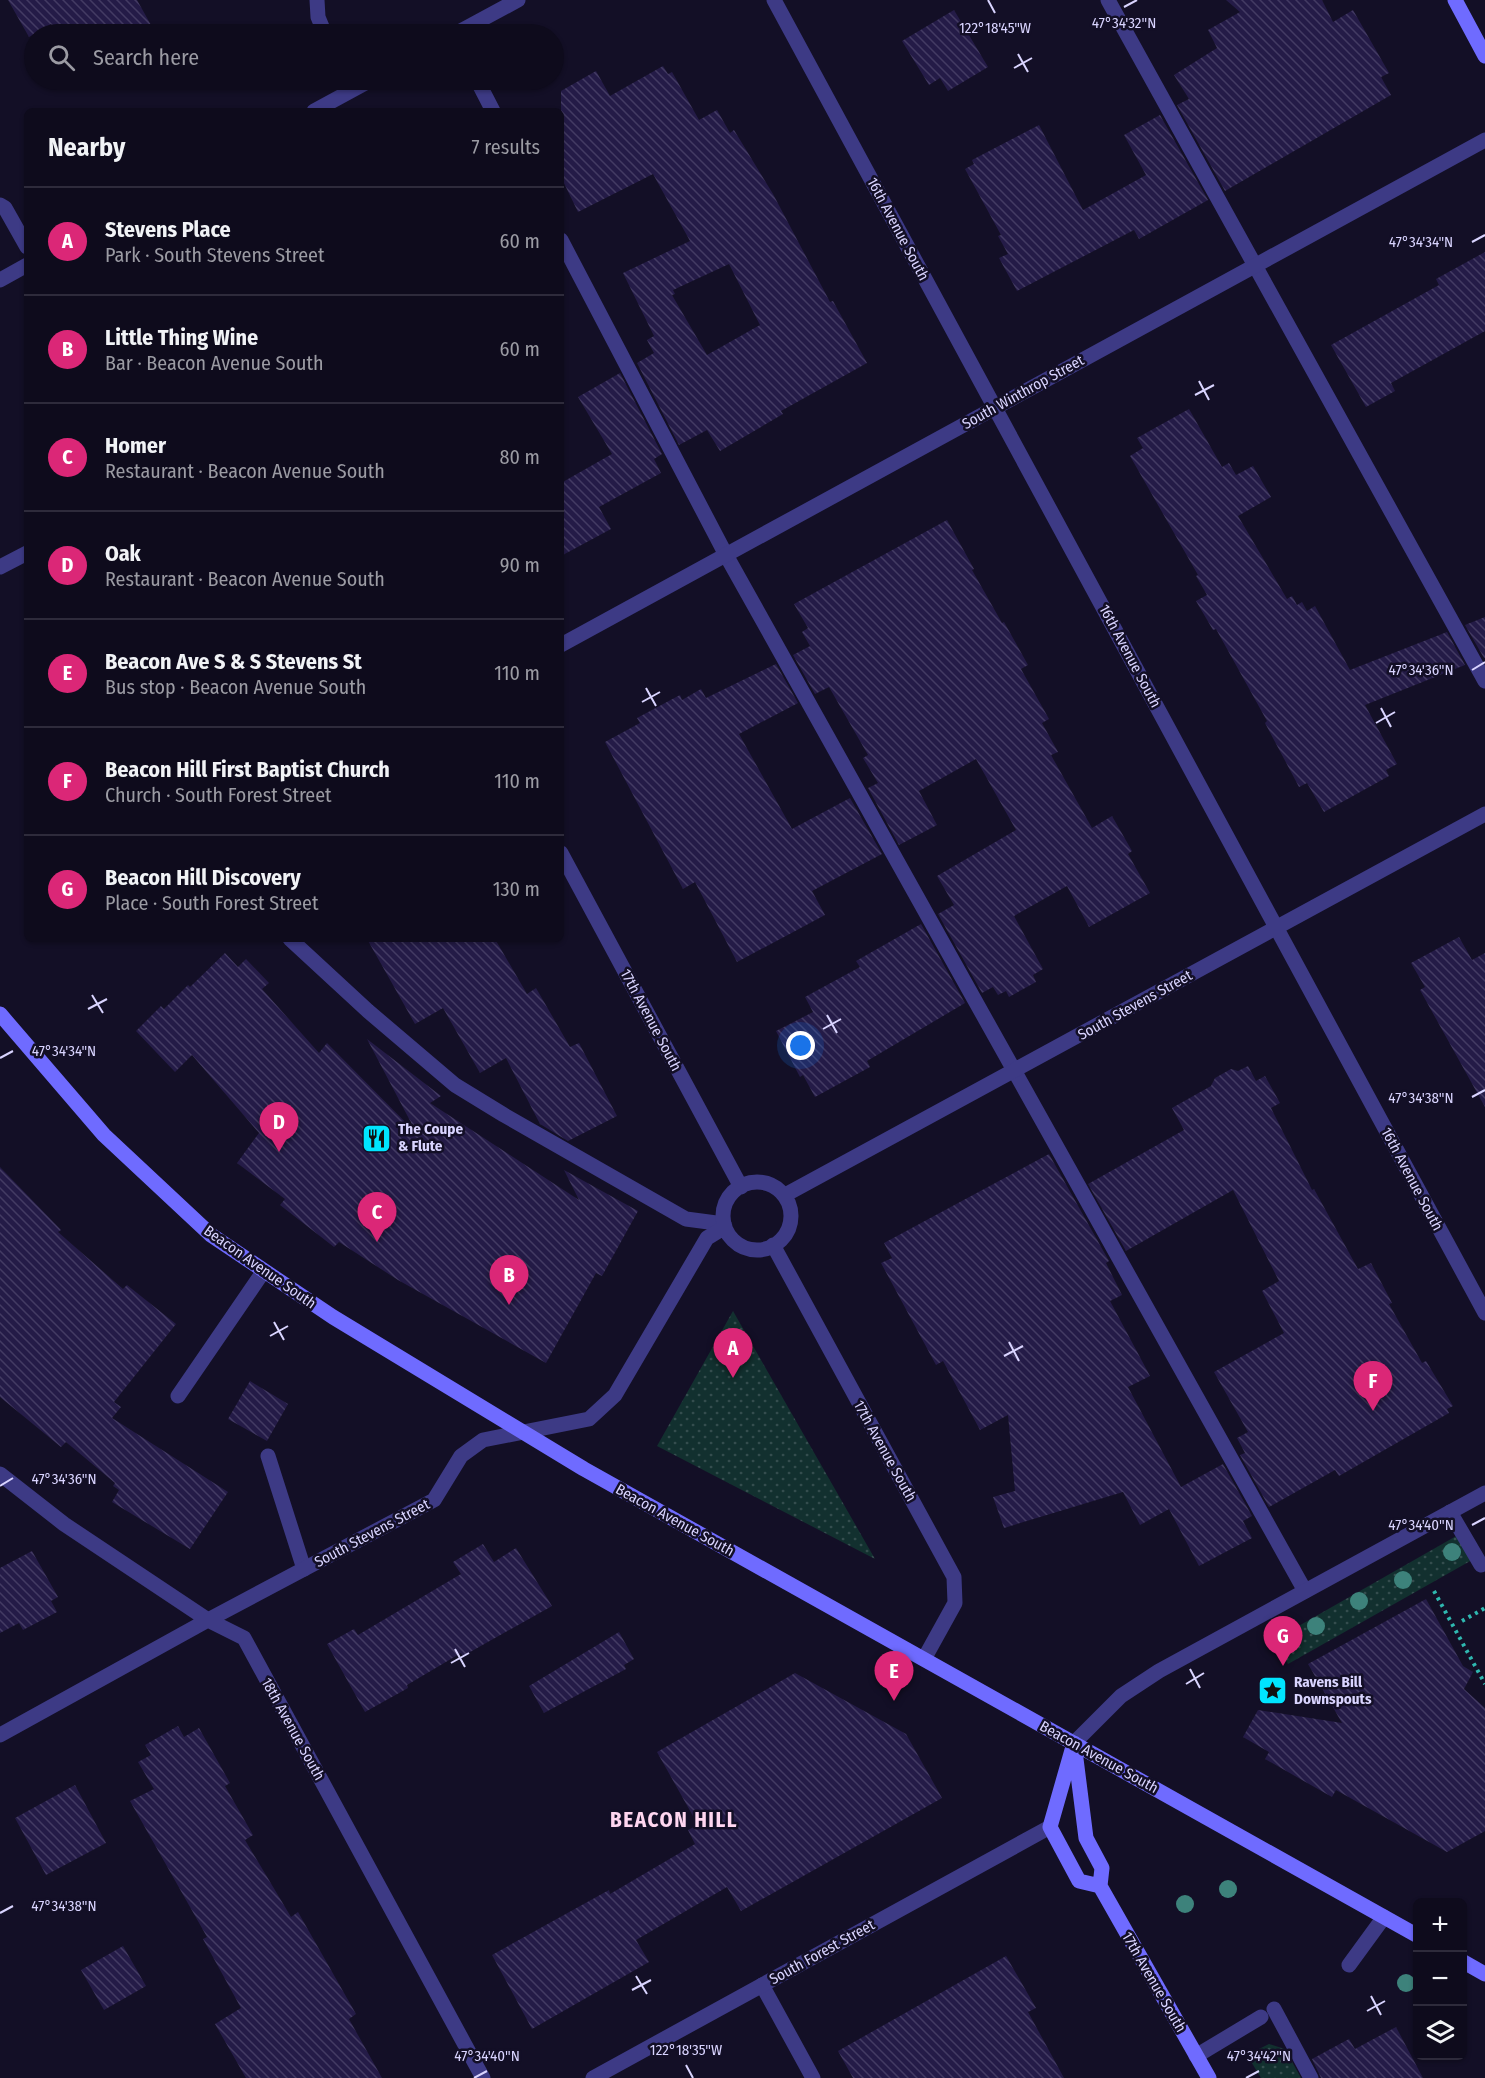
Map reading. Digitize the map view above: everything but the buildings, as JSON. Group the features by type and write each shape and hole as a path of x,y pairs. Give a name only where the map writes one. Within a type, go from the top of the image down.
{"main road":[{"path":"1455,0 1485,56"},
{"name":"Beacon Avenue South","path":"0,1014 104,1135 211,1235 263,1272 584,1469 1413,1933"},
{"path":"1074,1743 1050,1827 1079,1881 1100,1886"},
{"name":"17th Avenue South","path":"1074,1743 1086,1838 1102,1868 1100,1886 1209,2078"},
{"path":"1467,1964 1485,1974"}],"street":[{"path":"317,0 321,24"},
{"path":"474,24 518,0"},
{"name":"16th Avenue South","path":"774,0 1485,1313"},
{"path":"1108,0 1485,681"},
{"path":"318,108 341,90"},
{"path":"482,90 492,108"},
{"name":"South Winthrop Street","path":"564,643 1485,140"},
{"path":"0,205 5,208 24,243"},
{"path":"564,246 726,555 1305,1591"},
{"path":"0,280 24,267"},
{"path":"0,567 24,555"},
{"name":"South Stevens Street","path":"785,1196 1485,814"},
{"name":"17th Avenue South","path":"564,859 741,1186"},
{"path":"293,942 368,1011 455,1084 514,1121 686,1219 725,1225"},
{"path":"763,1182 775,1186 785,1196 790,1208 791,1221 786,1233 778,1243 765,1249 752,1250 740,1245 729,1236 724,1211 728,1198 737,1188 749,1183 763,1182"},
{"name":"South Stevens Street","path":"0,1735 208,1620 434,1500 461,1456 483,1440 588,1419 615,1395 707,1238 725,1225"},
{"name":"17th Avenue South","path":"773,1245 954,1578 955,1603 924,1659"},
{"path":"178,1396 263,1272"},
{"path":"268,1456 304,1569"},
{"name":"18th Avenue South","path":"0,1473 64,1524 208,1620 244,1638 483,2078"},
{"path":"1074,1743 1121,1696 1159,1671 1485,1492"},
{"path":"1450,1512 1481,1565"},
{"name":"South Forest Street","path":"593,2078 1050,1827"},
{"path":"1349,1965 1384,1917"},
{"path":"762,1985 813,2078"},
{"path":"1196,2056 1267,2013 1311,2078"}],"path":[{"path":"1434,1591 1485,1684"},
{"path":"1462,1621 1485,1608"}],"green space":[{"path":"733,1311 875,1559 657,1446"},
{"path":"1458,1535 1472,1560 1288,1664 1274,1640"},
{"path":"1269,2044 1285,2049 1301,2078 1261,2078 1247,2055"}],"place":[{"name":"The Coupe & Flute","path":"377,1138"},
{"name":"Oak","path":"279,1152"},
{"name":"Homer","path":"377,1242"},
{"name":"Little Thing Wine","path":"509,1305"},
{"name":"Stevens Place","path":"733,1378"},
{"name":"Beacon Hill First Baptist Church","path":"1373,1411"},
{"name":"Beacon Hill Discovery","path":"1283,1666"},
{"name":"Ravens Bill Downspouts","path":"1273,1691"},
{"name":"Beacon Ave S & S Stevens St","path":"894,1701"}],"district":[{"name":"BEACON HILL","path":"674,1820"}]}
